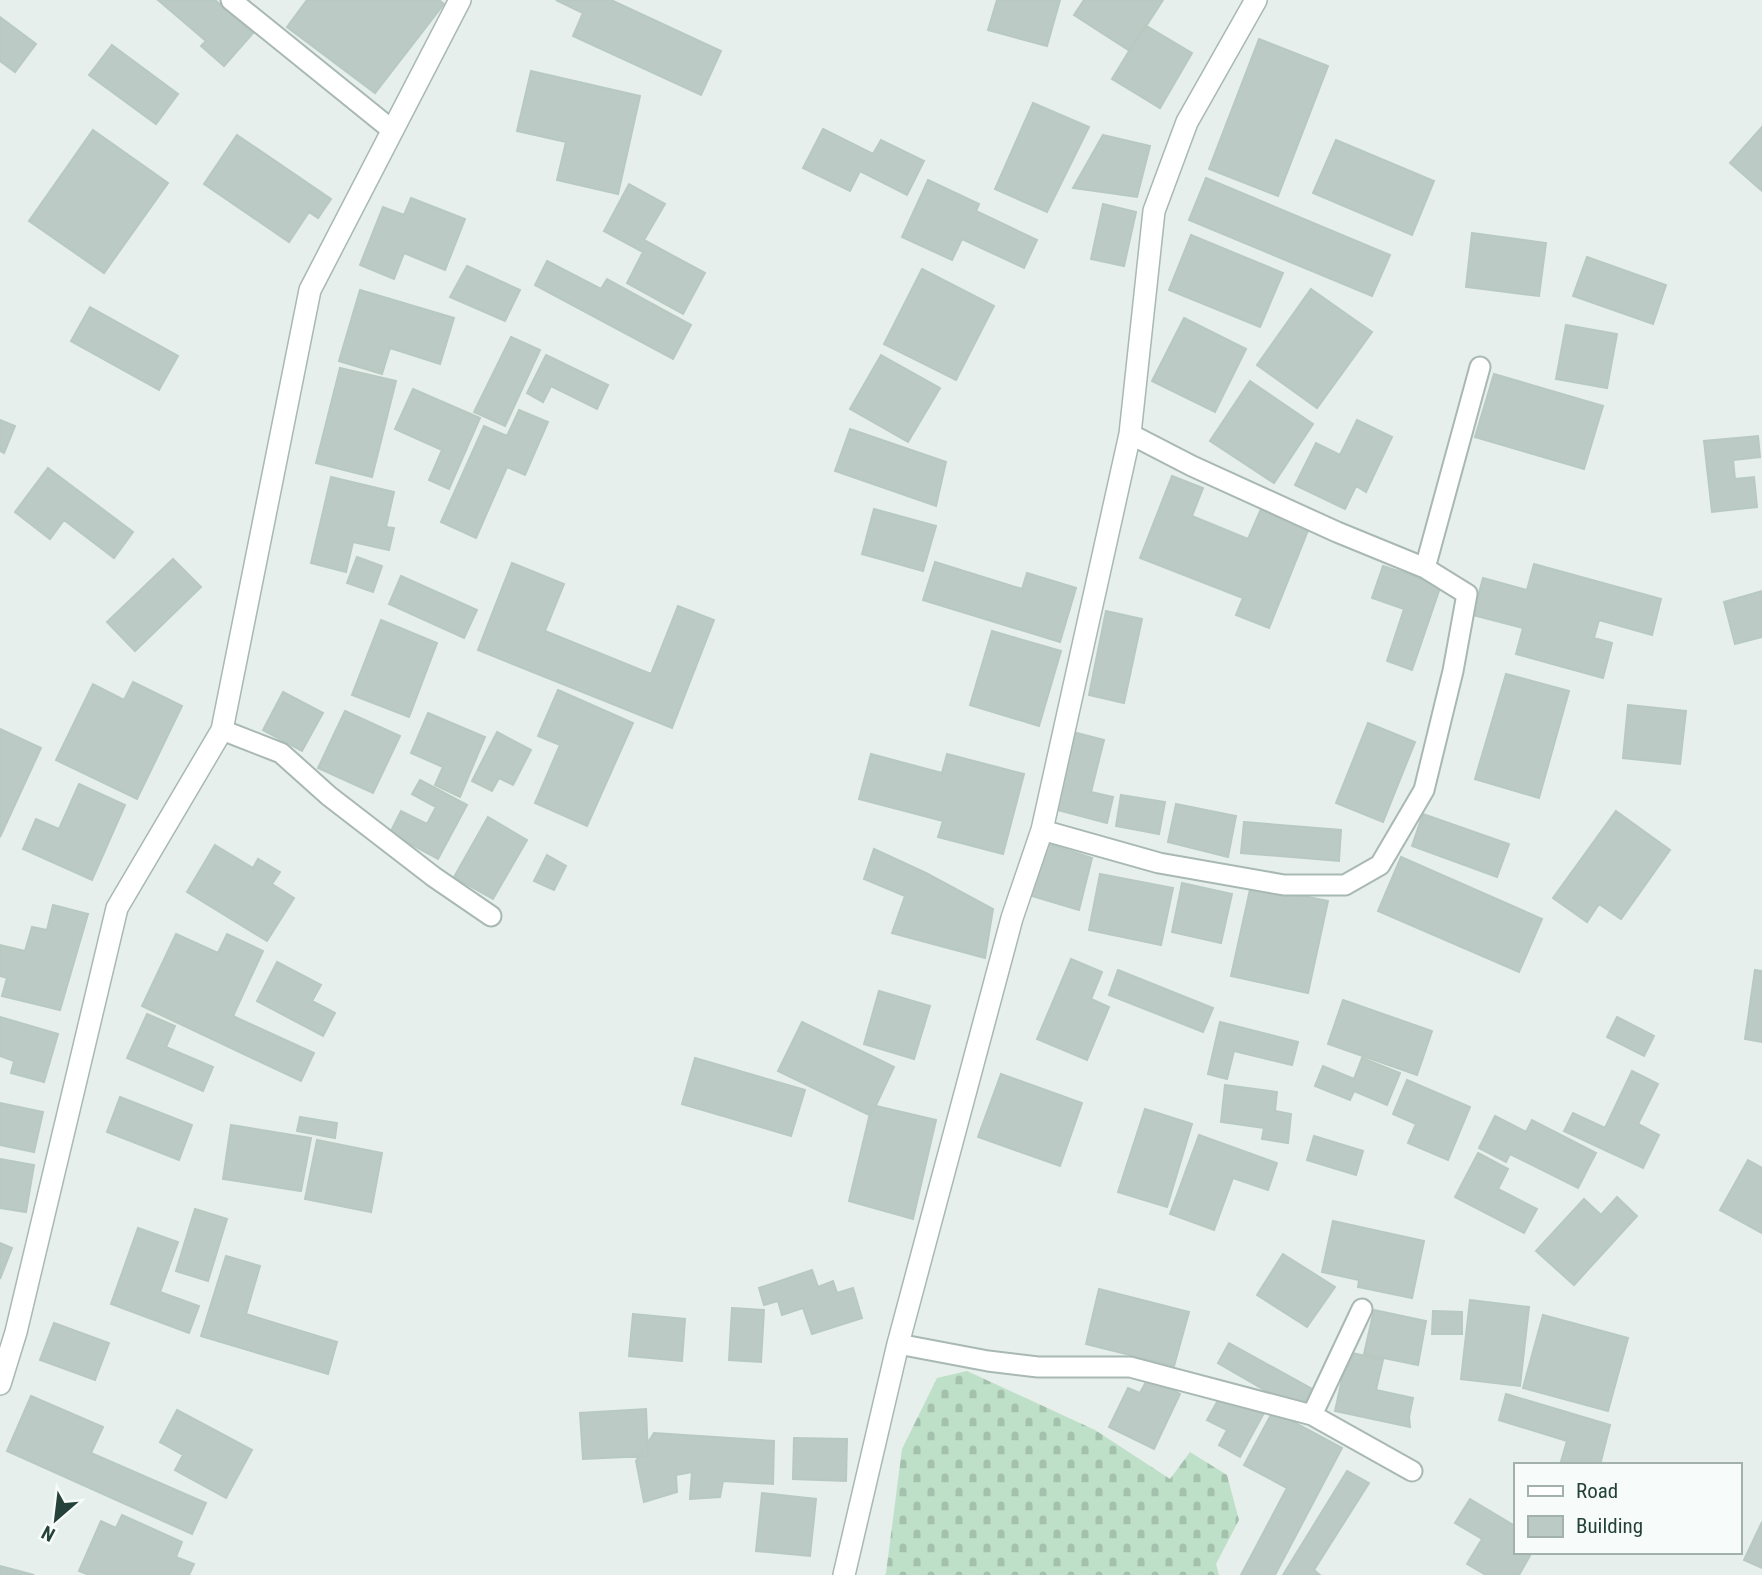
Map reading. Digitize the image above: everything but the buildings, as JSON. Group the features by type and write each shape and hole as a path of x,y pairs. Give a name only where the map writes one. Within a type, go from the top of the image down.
{"street":[{"path":"844,1575 898,1343 1012,918 1041,830 1130,435 1154,211 1187,122 1256,0"},
{"path":"0,1384 16,1332 117,908 222,730 310,290 458,1"}],"lane":[{"path":"231,0 392,130"},
{"path":"1426,568 1480,367"},
{"path":"1041,830 1159,863 1284,886 1345,885 1380,865 1424,790 1453,671 1467,594 1426,568 1337,532 1130,435"},
{"path":"222,730 281,753 329,796 434,877 491,916"},
{"path":"1312,1415 1362,1309"},
{"path":"898,1343 988,1361 1038,1367 1130,1367 1312,1415 1412,1471"}],"green space":[{"path":"967,1371 1095,1430 1170,1479 1190,1452 1227,1475 1239,1520 1216,1564 1219,1575 885,1575 902,1449 937,1378"}]}
